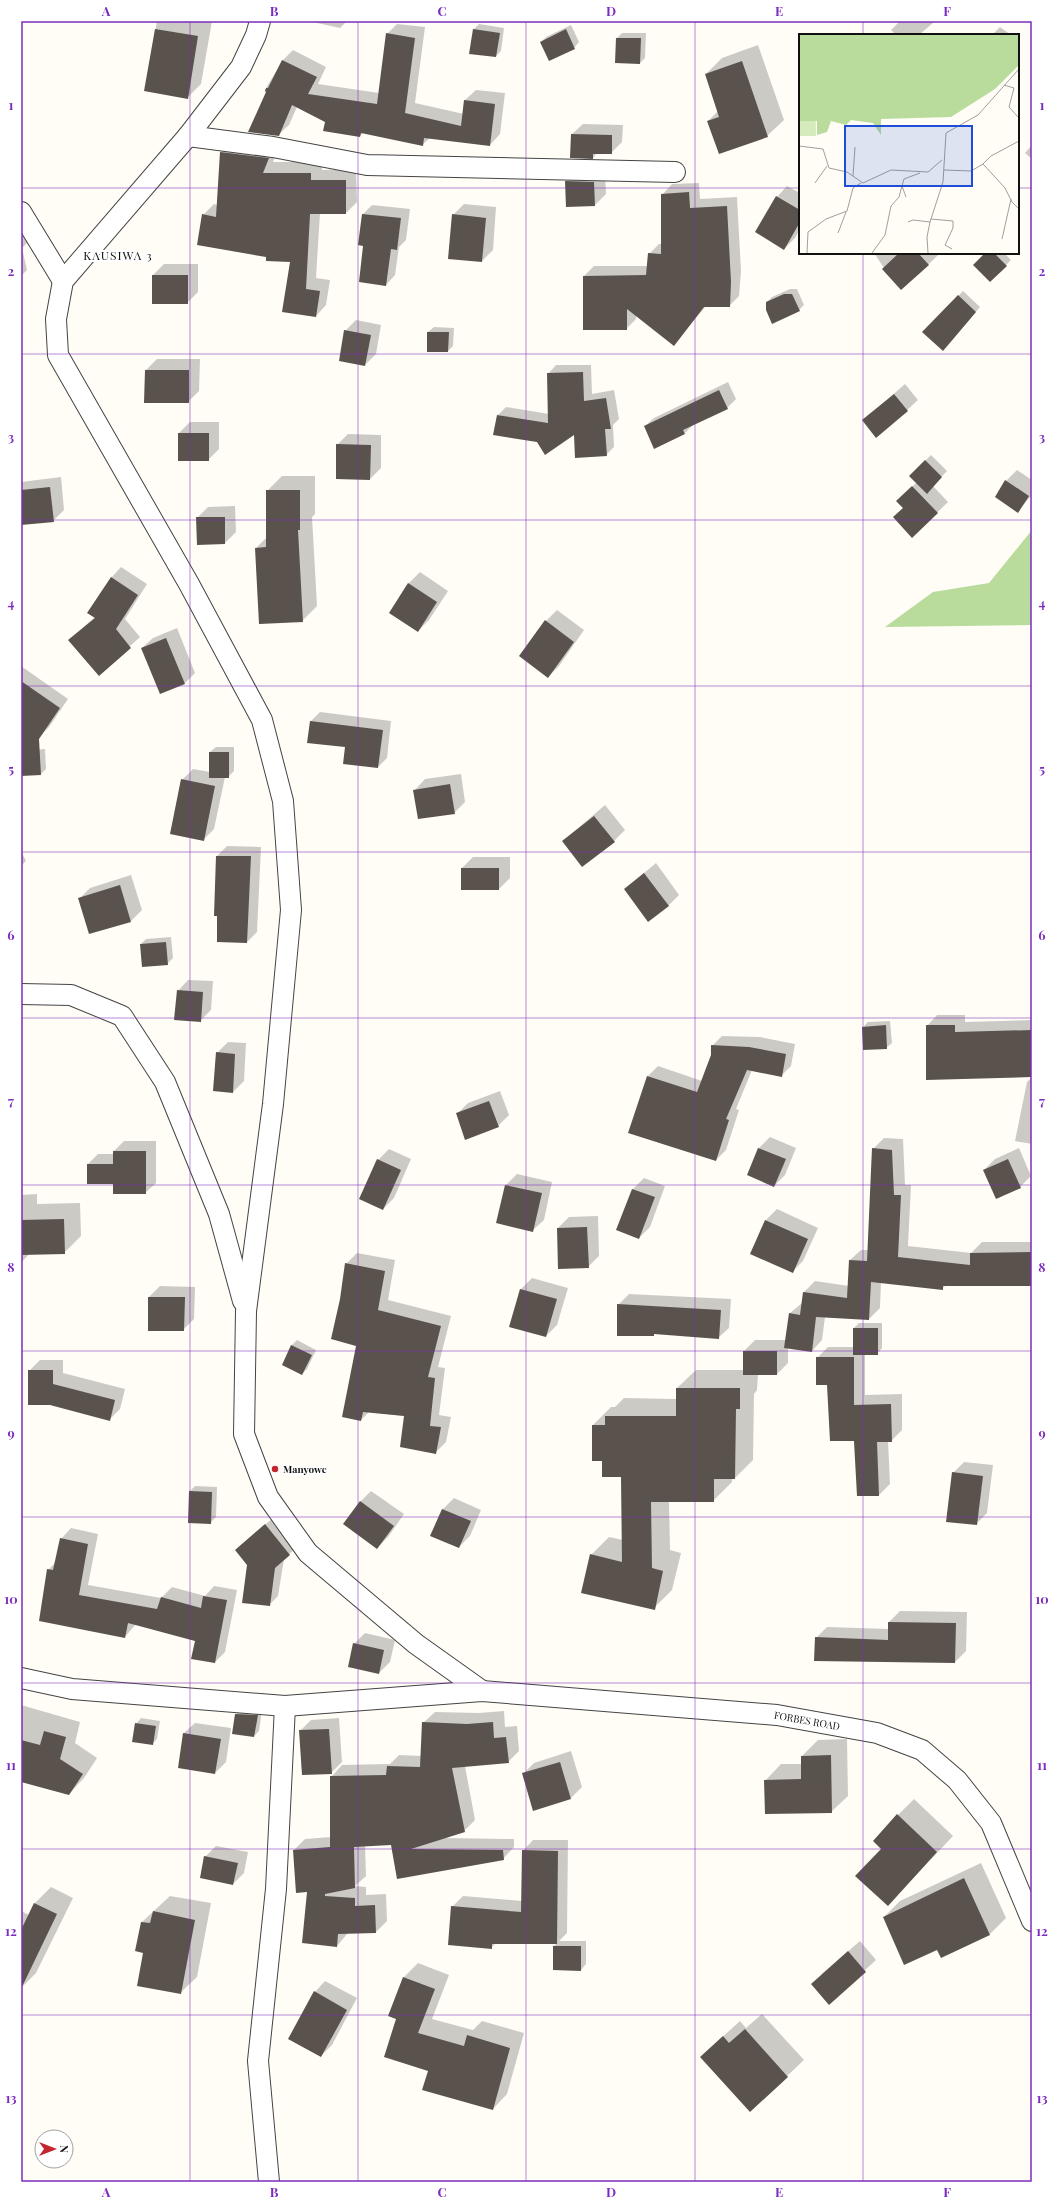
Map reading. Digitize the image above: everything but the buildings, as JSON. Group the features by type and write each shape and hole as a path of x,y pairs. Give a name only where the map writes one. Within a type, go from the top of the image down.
{"street":[{"path":"260,21 256,36 241,67 188,136 63,281 56,319 58,355 189,584 262,720 284,801 291,910 272,1104 246,1311 244,1434 268,1497 308,1553 416,1644 482,1691"},
{"path":"188,136 272,147 367,165 675,172"},
{"path":"21,212 63,281"},
{"path":"21,994 71,995 122,1016 165,1082 220,1214 246,1311"},
{"name":"FORBES ROAD","path":"21,1678 72,1689 285,1706 482,1691 777,1716 877,1733 922,1750 957,1780 991,1823 1032,1921"},
{"path":"269,2182 258,2060 276,1889 285,1706"}],"green space":[{"path":"1032,530 1032,625 885,627 933,592 989,583"}],"place":[{"name":"Manyowe","path":"275,1469"}],"district":[{"name":"KAUSIWA 3","path":"118,256"}]}
